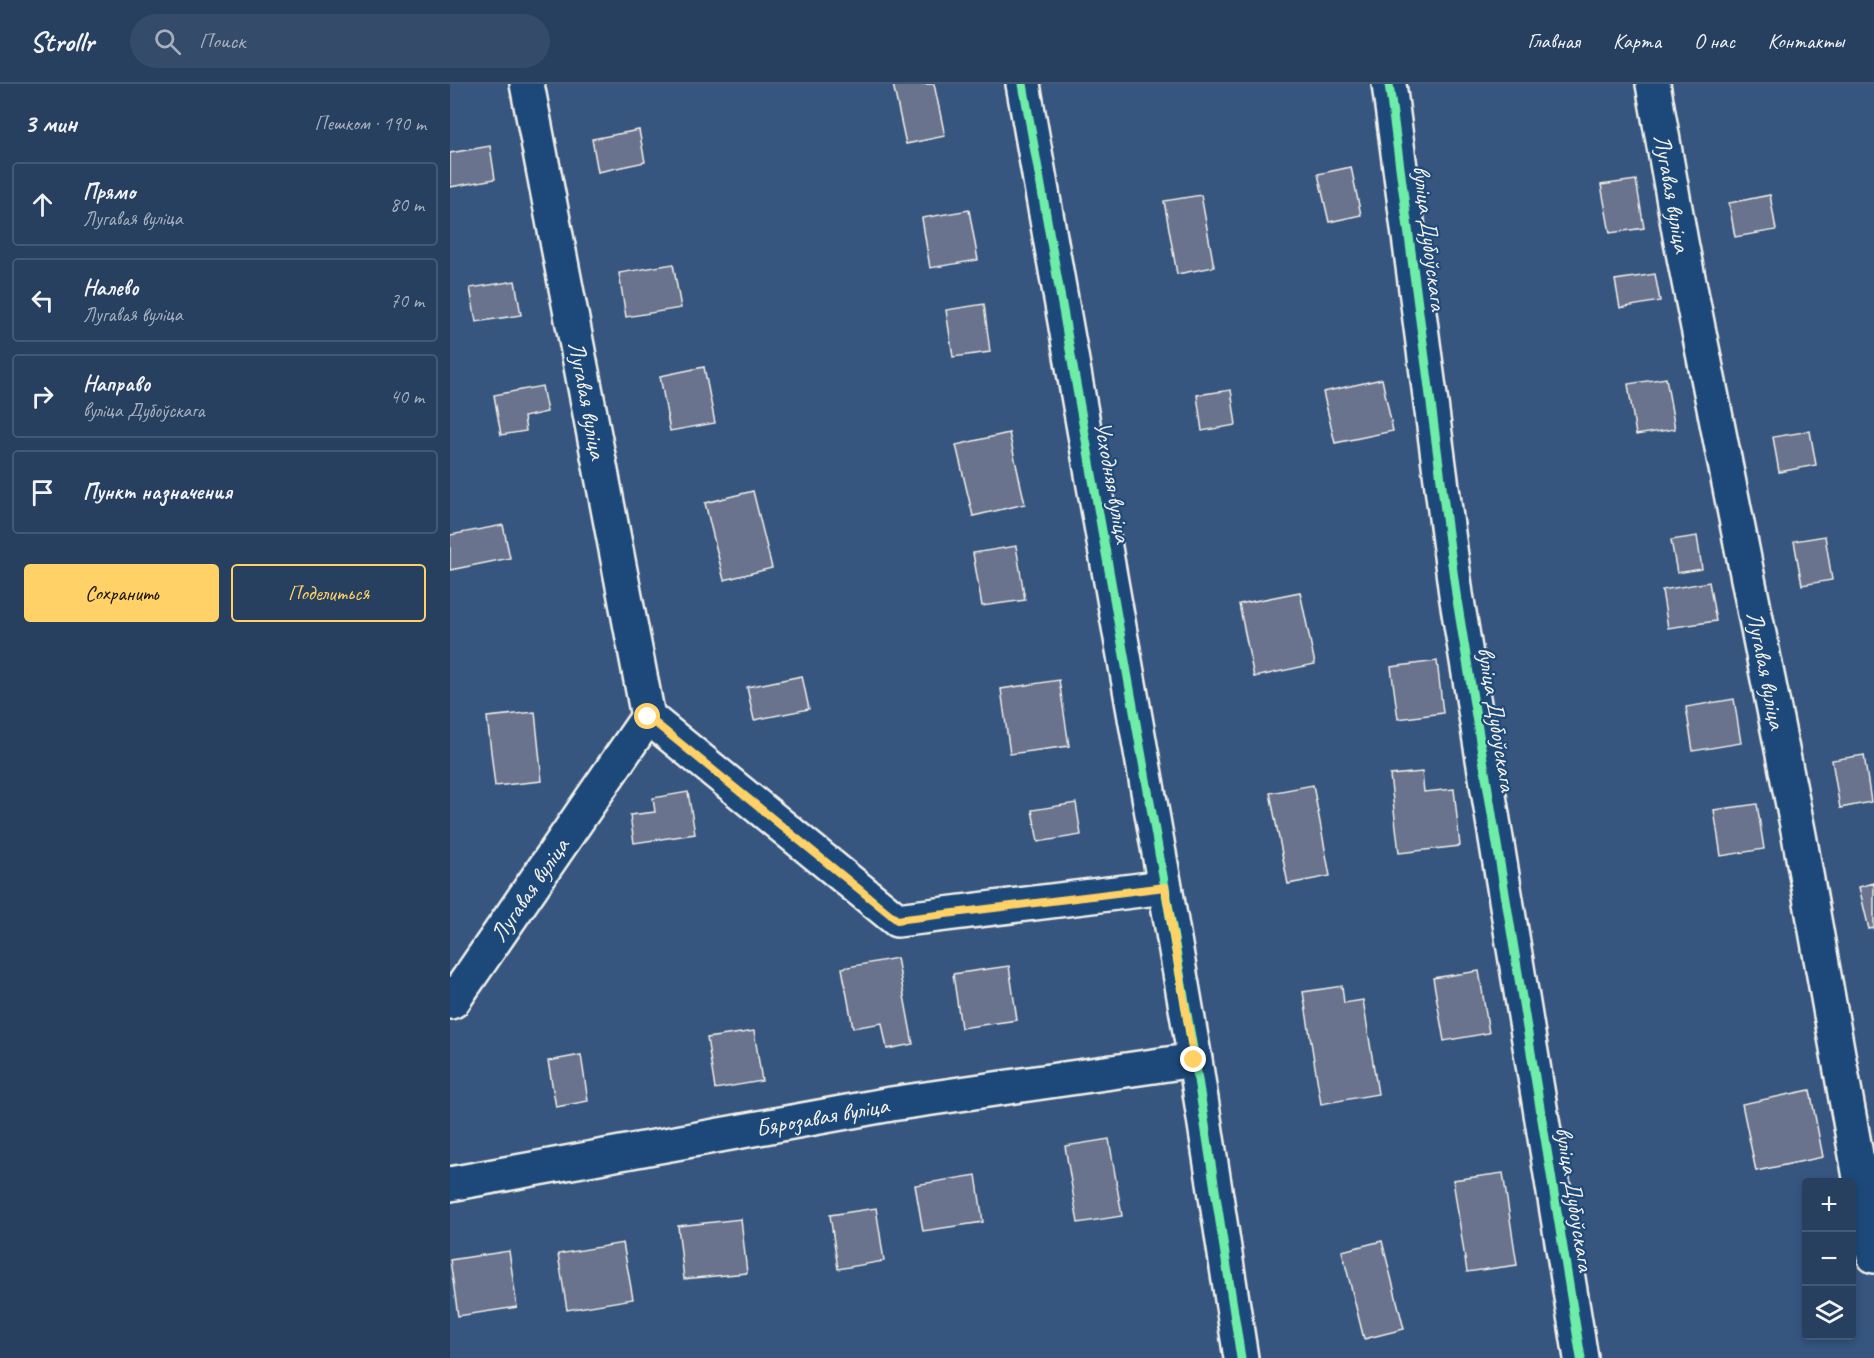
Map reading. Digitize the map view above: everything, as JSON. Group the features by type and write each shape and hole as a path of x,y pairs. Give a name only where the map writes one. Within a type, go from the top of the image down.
{"street":[{"name":"Лугавая вуліца","path":"450,1002 453,1001 648,717 527,84"},
{"name":"Усходняя вуліца","path":"1023,84 1165,887"},
{"name":"вуліца Дубоўскага","path":"1389,84 1456,594 1581,1358"},
{"name":"Лугавая вуліца","path":"1653,84 1683,254 1799,835 1874,1256"},
{"path":"648,717 897,920 1165,887 1241,1358"},
{"name":"Бярозавая вуліца","path":"450,1184 891,1104 1194,1060"}],"building":[{"path":"893,84 934,84 945,136 906,144"},
{"path":"639,130 645,162 598,172 592,139"},
{"path":"490,146 495,179 450,187 450,153"},
{"path":"1351,167 1361,215 1329,222 1318,174"},
{"path":"1636,180 1644,228 1610,233 1601,185"},
{"path":"1201,195 1214,267 1177,274 1164,201"},
{"path":"1770,195 1776,230 1735,237 1729,203"},
{"path":"969,210 978,260 930,268 922,218"},
{"path":"673,264 681,308 626,317 619,273"},
{"path":"1655,274 1660,301 1620,308 1615,280"},
{"path":"515,281 521,315 476,322 470,288"},
{"path":"984,304 990,352 953,357 946,310"},
{"path":"704,367 715,423 670,431 660,376"},
{"path":"1666,378 1675,429 1636,435 1628,384"},
{"path":"1382,379 1393,431 1335,443 1323,392"},
{"path":"542,386 547,412 524,417 526,431 501,435 494,395"},
{"path":"1231,390 1236,425 1202,431 1197,395"},
{"path":"1810,431 1816,465 1779,472 1773,437"},
{"path":"1009,433 1025,504 973,516 956,445"},
{"path":"753,491 772,568 724,580 705,503"},
{"path":"503,525 510,558 450,570 450,535"},
{"path":"1697,536 1702,569 1677,573 1671,540"},
{"path":"1825,536 1832,580 1802,585 1794,541"},
{"path":"1016,546 1025,600 982,606 973,553"},
{"path":"1709,582 1716,621 1668,628 1662,590"},
{"path":"1300,592 1315,664 1254,677 1239,604"},
{"path":"1437,661 1443,713 1398,719 1391,667"},
{"path":"802,676 809,709 754,720 747,687"},
{"path":"1059,680 1069,746 1010,754 1001,689"},
{"path":"1734,699 1741,743 1693,751 1686,707"},
{"path":"535,712 542,781 495,786 487,717"},
{"path":"1864,755 1871,802 1840,808 1832,760"},
{"path":"1422,772 1424,792 1454,789 1460,846 1399,853 1390,775"},
{"path":"1313,785 1330,876 1288,884 1270,793"},
{"path":"688,792 695,834 634,843 630,815 655,812 653,798"},
{"path":"1076,803 1081,835 1038,842 1032,810"},
{"path":"1757,804 1764,849 1721,856 1714,810"},
{"path":"1874,883 1874,928 1869,929 1859,887"},
{"path":"897,958 913,1044 887,1049 882,1023 853,1028 842,968"},
{"path":"1009,966 1017,1020 961,1028 953,974"},
{"path":"1479,971 1489,1033 1444,1041 1433,978"},
{"path":"1342,986 1344,1003 1363,1000 1378,1094 1321,1104 1303,992"},
{"path":"754,1031 762,1081 715,1089 707,1038"},
{"path":"581,1055 588,1101 556,1107 548,1061"},
{"path":"1810,1090 1823,1157 1756,1171 1742,1104"},
{"path":"1109,1139 1122,1216 1078,1223 1065,1146"},
{"path":"1503,1173 1517,1265 1467,1272 1453,1180"},
{"path":"976,1175 983,1222 923,1231 915,1185"},
{"path":"876,1208 884,1261 838,1269 830,1215"},
{"path":"741,1219 747,1273 684,1279 678,1226"},
{"path":"1382,1241 1404,1329 1364,1339 1342,1251"},
{"path":"623,1243 633,1299 567,1310 558,1254"},
{"path":"509,1251 517,1307 458,1316 450,1260"}],"cycle path":[{"path":"1023,84 1195,1060 1241,1358"},
{"path":"1389,84 1456,594 1581,1358"}],"route":[{"path":"648,717 897,920 1165,887 1194,1060"}]}
